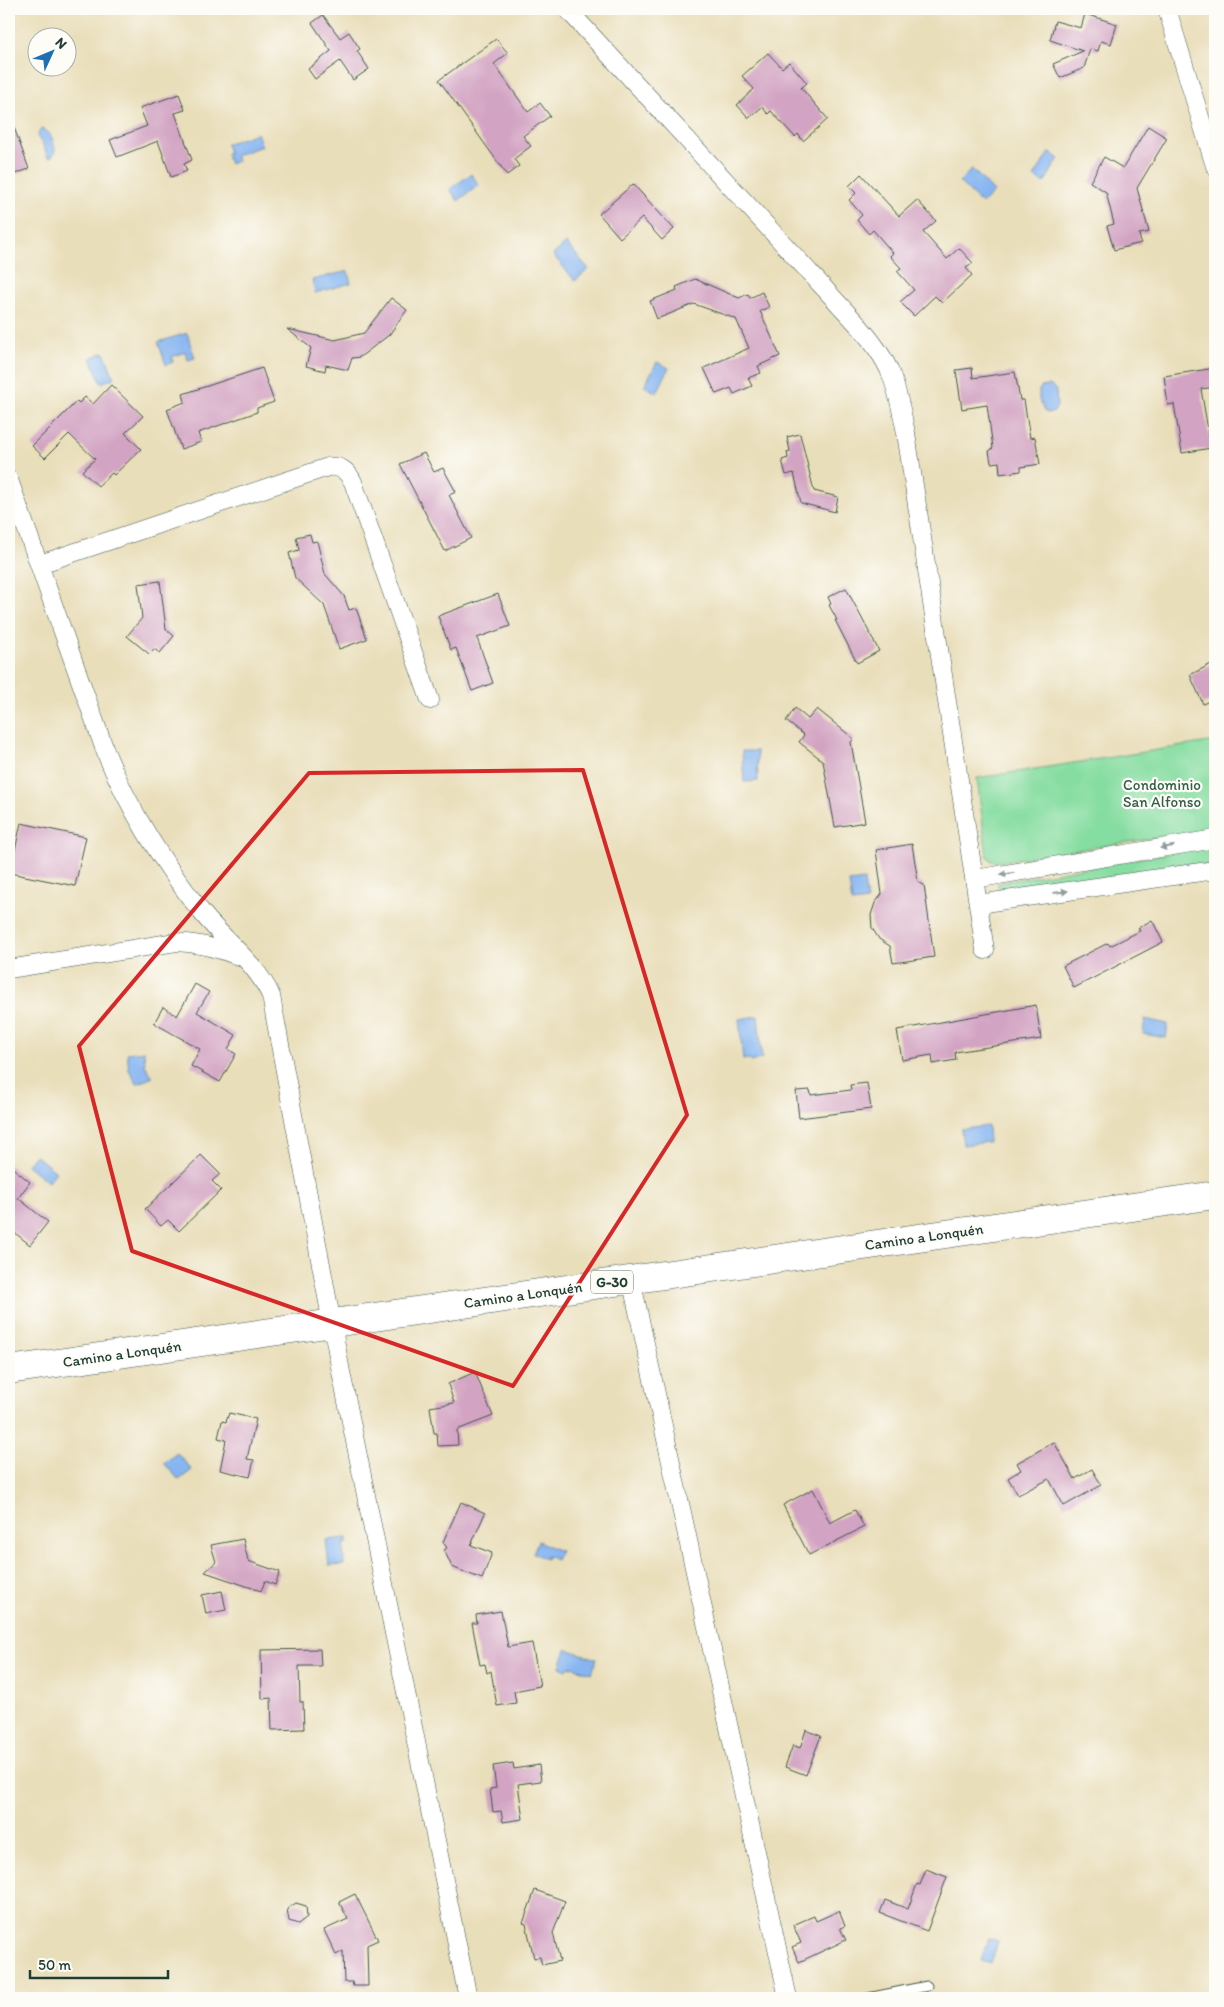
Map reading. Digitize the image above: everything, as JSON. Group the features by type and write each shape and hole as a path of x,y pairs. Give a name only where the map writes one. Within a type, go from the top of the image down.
{"main road":[{"name":"Camino a Lonquén","path":"9,1370 1215,1195"}],"street":[{"path":"567,9 859,326 874,345 890,371 906,433 985,950"},
{"path":"1168,9 1215,166"},
{"path":"40,564 328,467 340,468 348,473 353,482 430,700"},
{"path":"9,480 106,754 134,814 183,887 220,934 262,977 275,1008 332,1323 468,1998"},
{"path":"975,879 1215,840"},
{"path":"978,904 1215,870"},
{"path":"9,969 176,942 196,943 214,947 244,959"},
{"path":"631,1279 788,1998"}],"lane":[{"path":"868,1998 927,1986"}],"highlighted area":[{"path":"583,770 687,1115 513,1386 132,1251 79,1046 309,773"}],"green space":[{"name":"Condominio San Alfonso","path":"1215,741 1215,829 998,862 991,861 987,856 977,778"},
{"path":"1215,845 1215,864 1002,893 998,887 998,883"}],"water":[{"path":"41,129 50,134 53,141 55,152 51,157 48,157 37,136"},
{"path":"257,133 262,146 236,155 237,161 230,164 226,154 229,153 226,144"},
{"path":"1049,152 1059,158 1044,183 1034,177"},
{"path":"972,169 994,192 982,204 959,182"},
{"path":"471,174 479,185 458,201 450,189"},
{"path":"566,243 589,269 575,281 553,255"},
{"path":"348,271 351,283 315,293 312,280"},
{"path":"187,333 195,358 188,360 185,352 172,357 173,362 166,365 158,342"},
{"path":"104,352 114,378 101,383 91,358"},
{"path":"657,362 669,368 657,393 644,386"},
{"path":"1050,385 1056,390 1057,406 1054,412 1046,413 1039,400 1039,390 1041,387"},
{"path":"742,751 757,751 758,781 744,782"},
{"path":"864,880 867,901 852,903 849,882"},
{"path":"758,1016 762,1058 752,1062 748,1059 743,1060 739,1019"},
{"path":"1145,1019 1168,1024 1166,1038 1143,1034"},
{"path":"144,1051 145,1065 153,1077 137,1084 129,1070 127,1053"},
{"path":"988,1126 989,1142 963,1145 961,1129"},
{"path":"35,1155 56,1172 48,1182 27,1165"},
{"path":"177,1453 192,1470 179,1480 164,1463"},
{"path":"347,1538 347,1544 343,1544 344,1565 329,1566 326,1540"},
{"path":"538,1541 560,1551 556,1560 547,1556 546,1559 533,1553"},
{"path":"566,1649 597,1659 592,1673 569,1666 567,1670 560,1667"},
{"path":"988,1938 998,1941 991,1964 981,1961"}],"building":[{"path":"1085,14 1117,24 1111,44 1101,41 1098,51 1090,49 1084,68 1060,78 1053,64 1083,51 1050,40 1055,21 1081,28"},
{"path":"323,15 340,38 349,32 360,49 357,51 369,69 353,80 340,61 315,79 308,69 331,51 312,23"},
{"path":"496,39 508,53 494,64 528,112 540,103 550,116 523,136 531,146 514,159 519,166 507,175 439,80"},
{"path":"768,53 782,68 789,62 807,83 801,88 828,119 803,141 798,134 795,137 771,111 768,114 762,107 749,118 737,105 754,89 742,76"},
{"path":"179,94 185,110 175,113 192,160 184,164 187,171 171,177 158,141 117,157 110,140 147,126 140,108"},
{"path":"9,119 11,119 29,169 9,176"},
{"path":"1148,126 1167,138 1137,188 1149,232 1139,234 1141,243 1114,250 1107,226 1114,224 1106,192 1090,182 1104,157 1123,168"},
{"path":"861,174 899,216 917,200 936,221 923,232 947,259 959,248 973,263 966,268 972,275 942,303 935,296 914,316 900,302 914,290 897,271 901,268 890,256 893,253 873,230 869,234 857,220 862,215 849,200 856,193 849,186"},
{"path":"633,184 674,229 662,240 642,218 620,238 599,214"},
{"path":"695,279 739,298 748,294 750,298 762,292 769,307 760,311 780,356 758,366 761,373 748,378 752,386 734,394 731,388 716,394 704,368 749,348 736,319 694,304 657,319 650,301 677,290 676,287"},
{"path":"391,298 407,310 389,335 360,357 352,358 348,370 326,365 325,371 306,366 311,348 287,329 335,340 364,333"},
{"path":"262,368 274,402 257,408 257,412 198,433 201,442 181,449 167,409 185,402 183,394"},
{"path":"972,368 973,378 1015,372 1020,400 1024,400 1030,438 1035,437 1040,464 1021,467 1021,471 1000,474 999,462 991,463 989,451 993,448 987,405 962,409 956,370"},
{"path":"1215,368 1215,387 1201,389 1211,448 1182,453 1174,404 1168,405 1164,376"},
{"path":"111,385 143,416 125,433 141,449 114,475 112,473 98,486 82,471 95,459 69,434 45,458 32,446 77,401 79,403 85,397 93,404"},
{"path":"800,434 814,491 838,497 835,512 801,503 794,473 786,475 782,460 788,458 787,452 790,451 787,437"},
{"path":"424,453 434,472 443,468 456,492 449,495 471,538 445,551 400,464"},
{"path":"310,534 312,542 317,541 325,574 344,596 349,610 356,608 367,639 339,649 324,605 295,578 289,553 299,550 296,537"},
{"path":"160,581 166,629 174,636 160,653 154,649 149,654 127,636 142,618 138,584"},
{"path":"846,588 879,651 857,663 829,605 831,604 828,597"},
{"path":"498,594 510,626 477,638 493,683 472,691 456,648 451,650 438,616"},
{"path":"1215,662 1215,698 1203,704 1190,675"},
{"path":"795,708 808,719 817,709 854,739 851,742 865,822 835,827 823,761 799,742 804,735 786,721"},
{"path":"21,823 86,837 75,886 10,873"},
{"path":"912,844 918,882 924,885 934,957 893,963 890,946 879,939 872,928 871,915 875,903 882,894 876,850"},
{"path":"1152,920 1163,942 1074,988 1063,966 1108,943 1110,946 1140,931 1138,928"},
{"path":"195,984 209,992 197,1012 236,1035 228,1049 236,1054 220,1082 191,1066 200,1049 154,1023 163,1007 177,1016"},
{"path":"1036,1005 1041,1039 955,1052 956,1060 933,1064 932,1055 902,1060 897,1030"},
{"path":"867,1083 871,1109 799,1118 796,1091 810,1090 811,1095 851,1090 850,1085"},
{"path":"201,1155 220,1174 212,1181 221,1190 179,1231 168,1220 161,1226 145,1209"},
{"path":"9,1165 30,1182 18,1198 48,1222 30,1245 9,1228"},
{"path":"475,1372 493,1416 457,1430 458,1445 438,1446 437,1433 434,1433 430,1407 454,1403 448,1384"},
{"path":"229,1413 256,1419 247,1459 254,1460 250,1477 220,1470 226,1440 218,1438 222,1421 226,1422"},
{"path":"1054,1442 1075,1479 1092,1469 1101,1485 1064,1506 1049,1479 1018,1495 1008,1478 1021,1470 1017,1463"},
{"path":"813,1489 830,1523 855,1510 864,1527 809,1555 783,1505"},
{"path":"461,1502 485,1513 471,1545 492,1553 482,1579 452,1567 444,1550 447,1548 443,1542"},
{"path":"243,1539 248,1561 280,1572 275,1585 265,1581 261,1591 205,1572 216,1562 211,1545"},
{"path":"222,1591 226,1610 206,1614 202,1595"},
{"path":"501,1611 508,1647 532,1643 540,1686 514,1691 516,1703 497,1706 491,1671 487,1673 485,1664 480,1665 472,1623 477,1623 476,1615"},
{"path":"320,1649 321,1666 299,1666 300,1702 303,1702 304,1729 272,1730 271,1698 262,1699 261,1650"},
{"path":"806,1730 821,1736 806,1775 785,1767 793,1745 800,1748"},
{"path":"513,1763 514,1769 539,1765 541,1781 518,1784 523,1819 503,1822 501,1811 493,1812 490,1789 496,1788 493,1766"},
{"path":"926,1869 947,1877 927,1931 880,1913 885,1900 908,1909 917,1884 920,1885"},
{"path":"535,1890 565,1901 553,1933 560,1961 542,1965 540,1957 534,1958 526,1924 523,1923"},
{"path":"355,1894 378,1940 367,1945 368,1986 353,1986 352,1982 344,1982 343,1951 336,1955 324,1930 348,1919 339,1902"},
{"path":"296,1903 306,1906 307,1917 298,1924 289,1921 287,1909"},
{"path":"839,1911 845,1926 840,1928 846,1940 799,1962 792,1947 801,1943 793,1925 814,1916 816,1921"}]}
